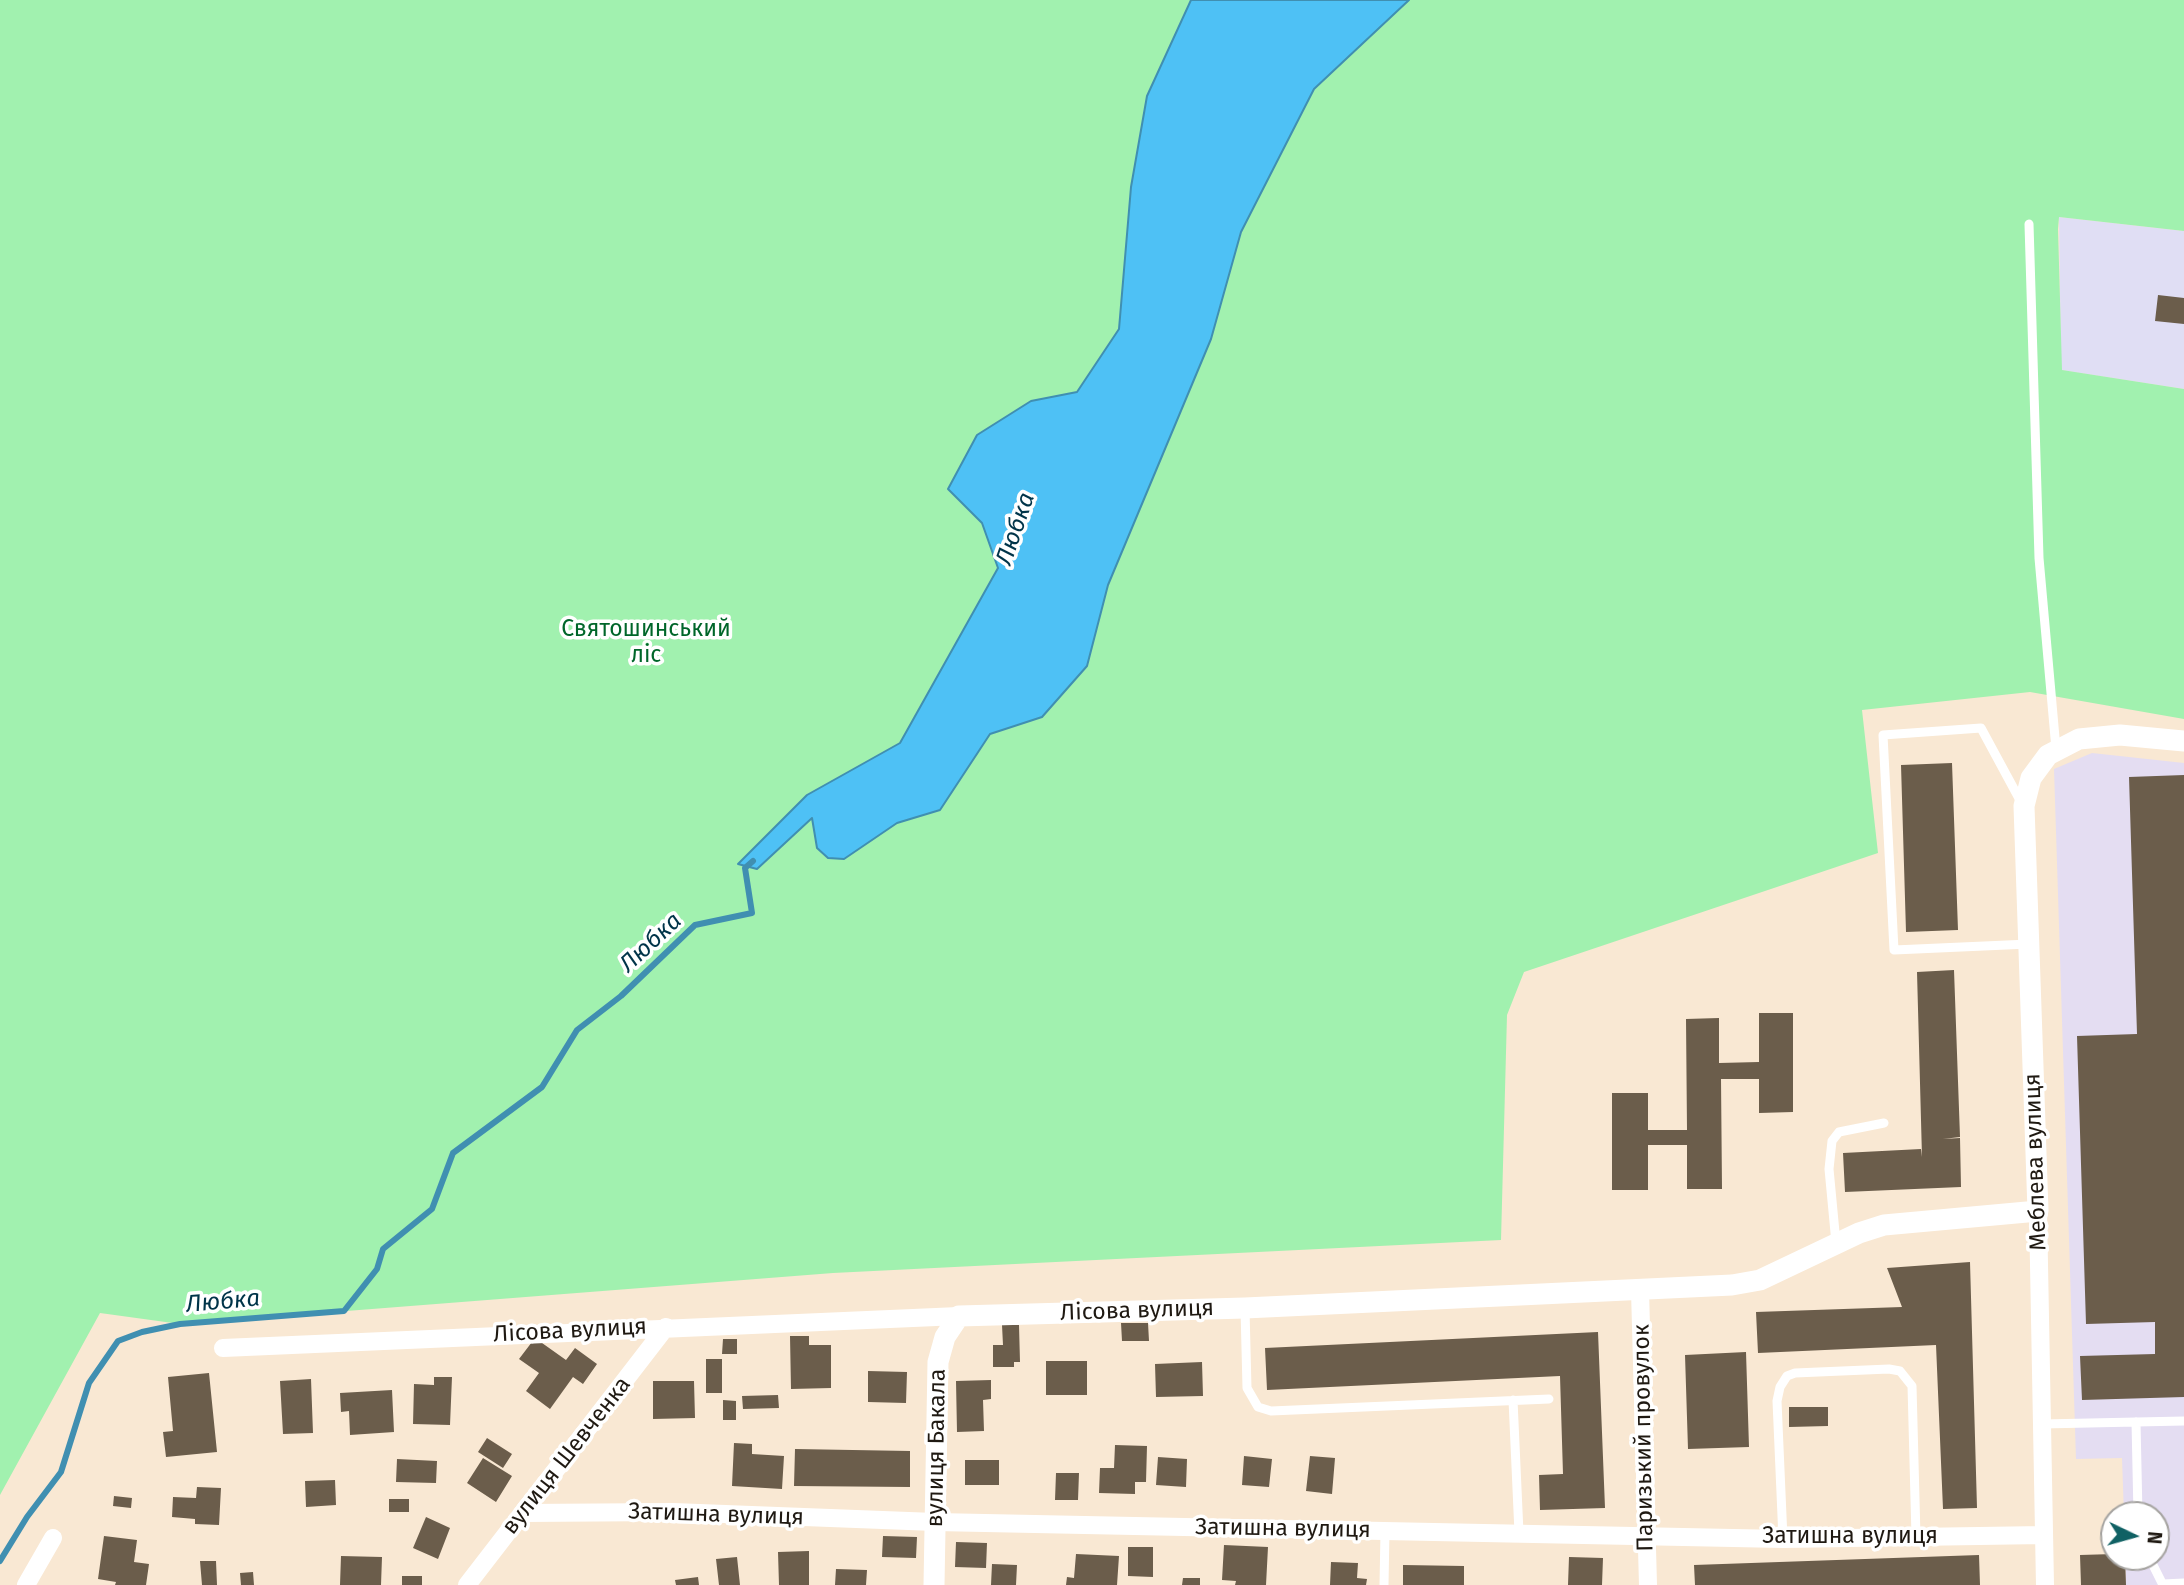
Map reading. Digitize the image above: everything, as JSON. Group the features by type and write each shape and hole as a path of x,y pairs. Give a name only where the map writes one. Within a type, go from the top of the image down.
{"street":[{"path":"2056,749 2079,739 2108,735 2184,741"},
{"name":"Меблева вулиця","path":"2045,1585 2038,1211 2024,806 2031,778 2041,761 2056,749"},
{"name":"Лісова вулиця","path":"223,1348 667,1327 1245,1308 1640,1290 1760,1280 1859,1233 1884,1225 2038,1211"},
{"name":"Паризький провулок","path":"1640,1290 1648,1585"},
{"name":"вулиця Бакала","path":"934,1585 938,1362 945,1337 959,1316"},
{"name":"вулиця Шевченка","path":"467,1585 667,1327"},
{"name":"Затишна вулиця","path":"523,1513 673,1512 935,1522 1783,1539 2044,1535"},
{"path":"26,1585 53,1538"}],"lane":[{"path":"2029,224 2039,558 2056,749"},
{"path":"2024,806 1981,728 1884,735 1894,950 2029,944"},
{"path":"1836,1245 1829,1168 1832,1141 1839,1132 1885,1123"},
{"path":"1245,1308 1247,1388 1250,1398 1258,1407 1271,1411 1549,1399"},
{"path":"1783,1539 1777,1401 1780,1387 1787,1376 1796,1373 1889,1368 1900,1371 1912,1386 1916,1537"},
{"path":"1513,1401 1519,1533"},
{"path":"2042,1424 2184,1421"},
{"path":"2136,1422 2138,1501"},
{"path":"1384,1585 1385,1531"},
{"path":"2162,1585 2184,1583"}],"shaded area":[{"path":"2059,217 2184,231 2184,389 2061,370"},
{"path":"2092,753 2184,763 2184,1585 2126,1585 2126,1571 2170,1571 2170,1501 2124,1501 2122,1458 2076,1459 2054,769"}],"green space":[{"name":"Святошинський ліс","path":"0,0 2184,0 2184,231 2059,217 2058,229 2062,370 2184,389 2184,719 2030,692 1862,710 1878,853 1524,972 1507,1015 1501,1240 833,1273 180,1324 100,1313 0,1495"}],"water":[{"path":"1191,0 1409,0 1314,89 1241,232 1211,339 1108,585 1087,666 1042,717 990,734 940,810 897,823 844,859 828,858 817,848 812,818 757,869 738,864 807,795 900,743 998,568 982,523 948,489 977,435 1031,401 1077,392 1119,329 1131,187 1147,96"}],"building":[{"path":"2158,295 2184,298 2184,324 2155,321"},
{"path":"1952,763 1958,930 1906,932 1901,765"},
{"path":"2184,775 2184,1397 2082,1400 2080,1356 2155,1354 2155,1322 2086,1324 2077,1036 2137,1034 2129,777"},
{"path":"1954,970 1960,1137 1943,1139 1960,1138 1961,1187 1845,1192 1843,1153 1921,1149 1922,1157 1917,972"},
{"path":"1759,1013 1793,1013 1793,1112 1759,1113 1759,1079 1721,1079 1722,1189 1687,1189 1687,1145 1648,1145 1648,1190 1612,1190 1612,1093 1648,1093 1648,1130 1687,1130 1686,1019 1719,1018 1719,1063 1759,1062"},
{"path":"1970,1262 1977,1508 1943,1509 1936,1345 1758,1353 1756,1312 1902,1307 1887,1268"},
{"path":"1121,1323 1148,1323 1149,1341 1122,1341"},
{"path":"1002,1325 1019,1325 1020,1362 1014,1362 1014,1367 993,1367 993,1345 1003,1345"},
{"path":"1598,1332 1605,1508 1540,1510 1539,1475 1563,1474 1560,1376 1267,1390 1265,1348"},
{"path":"790,1336 809,1336 809,1345 831,1345 831,1388 791,1389"},
{"path":"535,1338 566,1360 575,1348 597,1364 583,1384 573,1377 550,1409 526,1391 539,1373 519,1359"},
{"path":"723,1339 737,1339 737,1354 722,1354"},
{"path":"1746,1352 1749,1447 1688,1449 1685,1355"},
{"path":"706,1359 722,1359 722,1393 706,1393"},
{"path":"1046,1361 1087,1361 1087,1395 1046,1395"},
{"path":"1202,1362 1203,1396 1156,1397 1155,1364"},
{"path":"868,1371 907,1372 906,1403 868,1402"},
{"path":"209,1373 217,1452 166,1457 163,1432 173,1431 168,1377"},
{"path":"434,1377 452,1377 450,1425 413,1424 414,1384 434,1385"},
{"path":"311,1379 313,1433 283,1434 280,1381"},
{"path":"991,1380 991,1399 983,1400 984,1431 957,1432 956,1381"},
{"path":"653,1381 694,1381 695,1418 653,1419"},
{"path":"392,1390 394,1432 350,1435 349,1411 341,1412 340,1393"},
{"path":"778,1395 779,1408 743,1409 742,1396"},
{"path":"723,1400 736,1401 736,1420 723,1420"},
{"path":"1789,1407 1828,1407 1828,1426 1789,1427"},
{"path":"487,1438 512,1454 503,1468 478,1452"},
{"path":"734,1443 752,1444 752,1454 784,1456 782,1489 732,1486"},
{"path":"1115,1445 1147,1446 1146,1482 1135,1482 1135,1494 1099,1493 1100,1468 1114,1468"},
{"path":"795,1449 910,1451 910,1487 794,1486"},
{"path":"1244,1456 1272,1459 1269,1487 1242,1485"},
{"path":"1310,1456 1335,1458 1332,1494 1306,1491"},
{"path":"1158,1457 1187,1459 1186,1487 1156,1485"},
{"path":"483,1458 512,1476 496,1502 467,1483"},
{"path":"397,1459 437,1461 436,1483 396,1482"},
{"path":"965,1460 999,1460 999,1485 965,1485"},
{"path":"1056,1473 1079,1473 1078,1500 1055,1500"},
{"path":"335,1480 336,1505 306,1507 305,1481"},
{"path":"197,1487 221,1488 219,1525 195,1524 195,1519 172,1517 173,1497 196,1498"},
{"path":"114,1496 132,1498 131,1508 113,1506"},
{"path":"389,1499 409,1499 409,1512 389,1512"},
{"path":"426,1517 450,1528 438,1559 413,1548"},
{"path":"104,1536 137,1540 134,1562 149,1564 146,1585 115,1585 116,1582 98,1579"},
{"path":"883,1536 917,1537 916,1558 882,1557"},
{"path":"956,1542 987,1543 986,1568 955,1567"},
{"path":"1224,1545 1268,1547 1266,1585 1235,1585 1236,1581 1222,1580"},
{"path":"1128,1547 1153,1547 1153,1577 1128,1576"},
{"path":"809,1551 809,1585 779,1585 778,1552"},
{"path":"1076,1554 1119,1556 1117,1585 1066,1585 1067,1577 1074,1578"},
{"path":"2100,1554 2100,1571 2126,1571 2126,1585 2081,1585 2080,1555"},
{"path":"1979,1555 1980,1585 1695,1585 1694,1565"},
{"path":"341,1556 382,1557 381,1585 340,1585"},
{"path":"737,1557 740,1585 719,1585 716,1559"},
{"path":"1569,1557 1603,1558 1602,1585 1568,1585"},
{"path":"200,1561 216,1561 217,1585 202,1585"},
{"path":"1331,1562 1358,1563 1357,1578 1367,1579 1366,1585 1330,1585"},
{"path":"992,1564 1017,1565 1016,1585 991,1585"},
{"path":"1403,1565 1464,1566 1464,1585 1403,1585"},
{"path":"836,1569 867,1570 866,1585 835,1585"},
{"path":"253,1572 254,1585 241,1585 240,1573"},
{"path":"402,1576 422,1576 422,1585 402,1585"},
{"path":"698,1577 699,1585 676,1585 675,1580"},
{"path":"1183,1578 1200,1578 1200,1585 1182,1585"}],"waterway":[{"name":"Любка","path":"0,1561 27,1517 61,1472 89,1383 118,1341 142,1332 180,1324 344,1311 377,1269 383,1249 432,1209 453,1153 542,1087 577,1030 621,996 695,925 752,913 745,868 753,861"}]}
